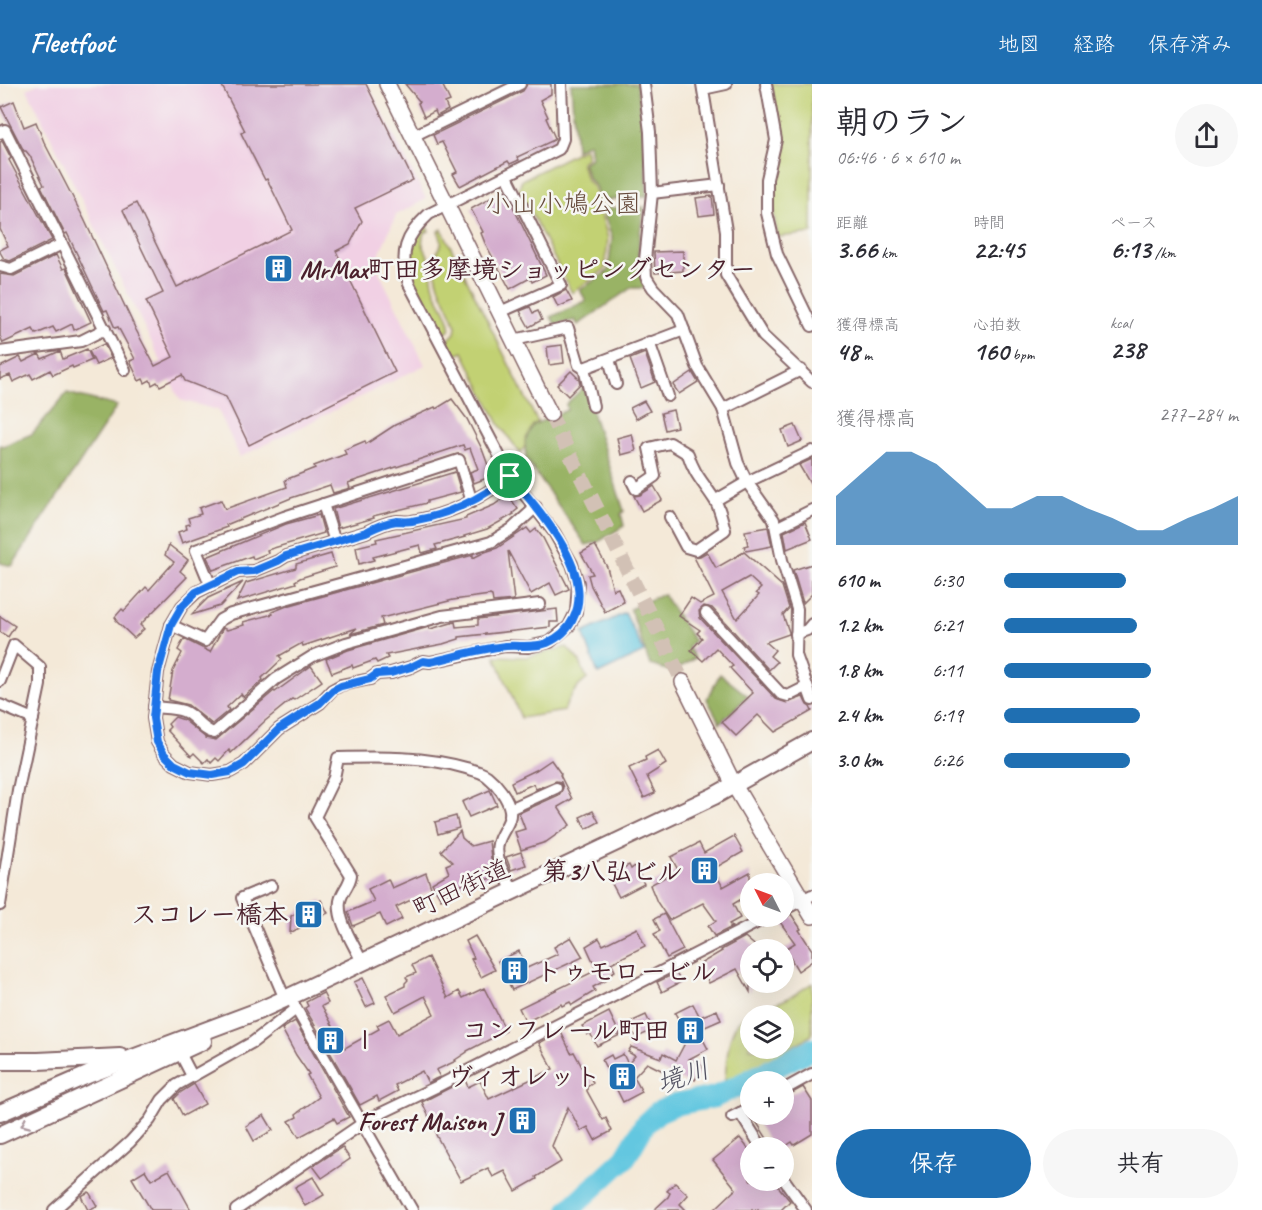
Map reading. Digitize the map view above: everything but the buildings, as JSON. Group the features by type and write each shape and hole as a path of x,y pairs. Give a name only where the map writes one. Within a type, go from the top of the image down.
{"main road":[{"name":"町田街道","path":"0,1135 50,1112 143,1061 258,1011 290,1002 362,962 734,785 812,741"},
{"name":"町田街道","path":"143,1061 180,1053 258,1011"},
{"path":"0,1061 38,1062 67,1071 113,1077 143,1061"},
{"path":"0,1113 47,1092 67,1071 143,1061"},
{"path":"38,1062 51,1072 51,1085 47,1092"},
{"path":"50,1112 57,1102 67,1071"}],"street":[{"path":"387,84 550,414"},
{"path":"413,136 520,84"},
{"path":"510,476 483,496 452,510 418,520 395,521 377,526 366,532 286,556 254,571 238,572 196,592 182,606 171,625 158,672 153,728 164,754 174,764 190,772 212,775 230,772 244,764 279,729 320,703 333,690 341,686 370,679 377,674 391,673 411,667 423,661 430,662 506,646 528,647 550,642 569,626 576,612 578,583 572,564 554,532 510,476 409,284 405,273 404,256 409,238 417,225 429,214 560,149 562,145 561,84"},
{"path":"644,84 650,132 652,193 645,260 646,277 653,288 678,314 697,366 723,409 734,450 747,482 774,520 782,560 797,609 796,654 812,700"},
{"path":"726,84 702,86 726,231 726,275 763,336 812,382"},
{"path":"766,84 776,140 767,179 767,213 777,254 812,326"},
{"path":"0,133 5,130 125,370"},
{"path":"500,312 561,285 507,176"},
{"path":"652,193 719,186"},
{"path":"0,266 11,269 62,244"},
{"path":"513,340 568,328 579,365 584,368 593,406"},
{"path":"0,352 81,341 105,329"},
{"path":"584,368 684,330"},
{"path":"649,342 668,396"},
{"path":"609,359 616,384"},
{"path":"723,409 801,370"},
{"path":"632,481 636,489 655,476 649,448 670,443 688,453 699,480 716,500 725,531 696,550 686,547 670,517"},
{"path":"716,500 747,482 812,451"},
{"path":"210,584 196,550 323,504 459,460 472,502"},
{"path":"323,504 334,542"},
{"path":"171,625 205,641 220,620 231,615 491,542 512,529 536,507"},
{"path":"776,528 812,510"},
{"path":"154,707 183,711 195,718 207,731 214,733 276,679 313,656 346,643 442,616 540,604"},
{"path":"706,613 781,694 788,696 806,687"},
{"path":"796,634 807,630 812,624"},
{"path":"0,681 14,645 40,667 40,686 18,790 0,905"},
{"path":"683,681 734,785 807,898 812,916"},
{"path":"0,705 33,719"},
{"path":"362,962 339,907 343,891 351,880 351,875 315,817 334,778 338,758 390,757 436,762 486,775 498,786 510,809 510,818 498,845 497,854 513,891"},
{"path":"510,809 556,788"},
{"path":"255,879 260,891"},
{"path":"271,886 242,898 290,1002 412,1210"},
{"path":"236,1210 361,1123 748,927"},
{"path":"54,1210 130,1142 150,1120 162,1100 177,1085 253,1042 290,1002"},
{"path":"180,1053 192,1076"},
{"path":"794,1084 812,1074"},
{"path":"792,1191 806,1210"}],"shaded area":[{"name":"MrMax町田多摩境ショッピングセンター","path":"38,84 368,84 426,199 396,215 375,264 425,365 240,457 218,410 180,400 27,89"}],"green space":[{"path":"571,84 637,84 644,134 647,196 599,201 595,186 588,178 583,163 591,158 589,143 576,150"},
{"path":"771,84 812,84 812,233 778,237 771,178 784,149"},
{"name":"小山小鳩公園","path":"585,148 587,158 581,162 586,179 593,187 608,238 605,269 572,293 519,189 522,180"},
{"path":"644,207 639,238 639,259 646,288 631,288 578,325 575,320 556,325 551,317 586,301 580,290 608,271 612,238 602,208"},
{"path":"426,226 429,231 424,233 423,245 428,256 434,289 450,324 449,330 443,334 420,294 411,265 411,251 415,238"},
{"path":"442,229 540,427 520,453 499,424 463,352 453,354 446,342 455,333 456,326 437,280 435,257 441,245 438,231"},
{"path":"584,387 624,511 621,514 624,526 598,542 586,545 526,459 525,441 533,425 567,410 566,404"},
{"path":"67,393 117,406 12,566 0,563 0,445 3,446 32,434"},
{"path":"663,594 694,641 688,647 695,658 673,672 650,665 630,609"},
{"path":"567,647 580,662 587,679 572,693 564,711 521,718 495,656 526,657"},
{"path":"720,674 748,696 720,723 707,699"},
{"path":"812,983 812,1035 794,1045 794,1005 769,1005 795,994"},
{"path":"740,1020 740,1059 771,1059 750,1071 740,1071 740,1077 724,1086 729,1044"}],"water":[{"path":"625,613 644,652 598,674 583,633"}],"waterway":[{"name":"境川","path":"569,1210 625,1158 645,1124 658,1112 674,1105 715,1097 812,1049"}],"tunnel":[{"path":"550,414 683,682"}],"place":[{"name":"MrMax町田多摩境ショッピングセンター","path":"279,269"},
{"name":"第3八弘ビル","path":"704,871"},
{"name":"スコレー橋本","path":"309,914"},
{"name":"トゥモロービル","path":"515,971"},
{"name":"コンフレール町田","path":"691,1030"},
{"name":"Ⅰ","path":"331,1040"},
{"name":"ヴィオレット","path":"622,1076"},
{"name":"Forest Maison J","path":"522,1121"}],"route":[{"path":"510,476 554,532 572,564 578,583 579,600 576,612 569,626 560,635 540,645 506,646 430,662 423,661 411,667 391,673 377,674 370,679 341,686 333,690 320,703 279,729 244,764 230,772 212,775 190,772 174,764 164,754 153,728 158,672 171,625 182,606 196,592 238,572 254,571 286,556 366,532 377,526 395,521 410,522 452,510 483,496 510,476"}]}
